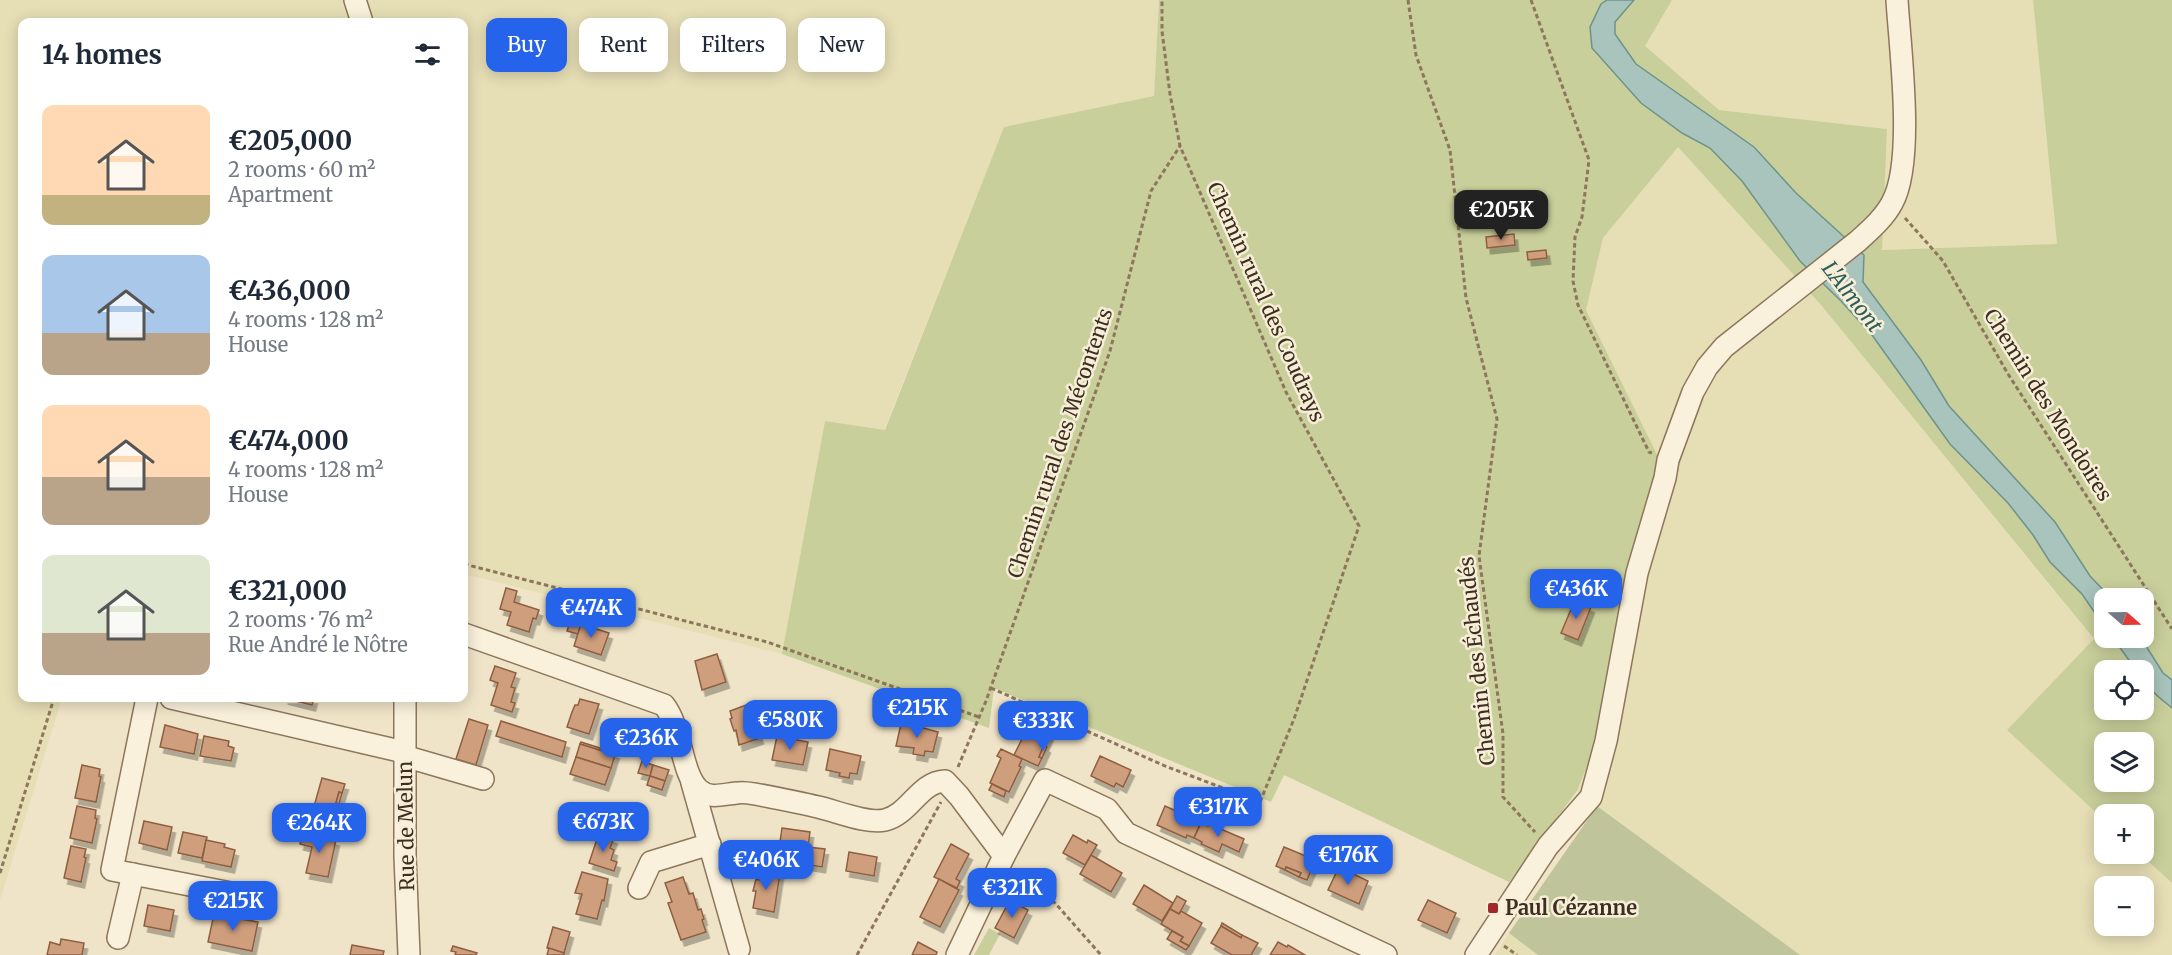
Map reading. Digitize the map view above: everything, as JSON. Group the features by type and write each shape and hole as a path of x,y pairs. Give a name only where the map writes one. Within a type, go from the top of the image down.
{"street":[{"path":"355,0 361,18"},
{"path":"1476,955 1548,846 1591,797 1606,741 1637,573 1665,478 1668,459 1693,392 1707,367 1724,347 1858,241 1892,203 1902,171 1904,114 1897,0"},
{"path":"468,635 664,705 670,713 692,783 738,949"},
{"path":"118,938 123,872 146,702"},
{"path":"188,702 404,754 483,779"},
{"name":"Rue de Melun","path":"405,702 404,754 410,955"},
{"path":"957,955 1004,856 1045,780 1107,809 1126,833 1386,955"},
{"path":"692,783 700,791 710,796 725,796 737,792 752,794 871,820 885,820 901,813 935,781 945,781 1004,856"},
{"path":"639,888 651,862 710,844"},
{"path":"123,872 231,894"}],"path":[{"name":"Chemin rural des Coudrays","path":"991,688 1165,766 1260,802 1294,719 1359,526 1286,392 1180,146 1170,94 1162,30 1162,0"},
{"name":"Chemin des Échaudés","path":"1408,0 1416,55 1450,150 1466,298 1497,419 1479,556 1503,734 1503,797 1548,846"},
{"path":"1531,0 1589,160 1582,217 1575,237 1573,281 1578,305 1649,452 1668,459"},
{"name":"Chemin rural des Mécontents","path":"856,955 950,785 991,688 1110,351 1151,191 1180,146"},
{"name":"Chemin des Mondoires","path":"1892,203 1943,261 2008,374 2172,629"},
{"path":"468,565 766,642 979,717"},
{"path":"0,873 53,702"},
{"path":"1004,856 1055,903 1101,955"}],"shaded area":[{"path":"0,0 1159,0 1154,97 1004,127 884,430 825,421 782,654 468,575 468,18 18,18 18,702 61,702 0,900"},
{"path":"1672,0 2033,0 2057,244 1881,250 1887,129 1719,110 1644,46"},
{"path":"1678,147 1821,305 2094,640 2007,730 2094,811 2094,864 2151,864 2172,883 2172,955 1800,955 1577,791 1623,678 1669,479 1586,310 1603,238"},
{"path":"1509,933 1538,955 1495,955"}],"green space":[{"path":"1159,0 1672,0 1645,46 1719,110 1887,129 1882,250 2057,244 2033,0 2172,0 2172,883 2151,864 2154,864 2154,804 2094,804 2094,811 2007,730 2094,639 1821,305 1678,147 1603,238 1586,310 1669,479 1623,678 1577,791 1509,882 1284,775 1271,802 994,688 989,728 782,654 825,421 885,430 1004,127 1154,96"},
{"path":"1597,806 1800,955 1538,955 1509,933"},
{"path":"989,928 1000,934 989,955 974,955"}],"water":[{"name":"L'Almont","path":"1607,0 1634,0 1615,22 1615,34 1636,64 1754,147 1796,193 1864,255 1863,282 1921,360 1949,406 2055,522 2090,576 2101,588 2094,588 2094,611 2082,594 2050,562 2033,535 2008,503 1950,444 1872,335 1800,261 1742,181 1710,148 1682,133 1641,103 1592,48 1590,27 1601,4"},
{"path":"2120,648 2147,648 2163,673 2172,680 2172,708 2154,693 2154,660 2129,660"}],"building":[{"path":"1514,234 1515,245 1487,248 1486,237"},
{"path":"1546,250 1547,258 1528,260 1527,252"},
{"path":"1596,579 1609,584 1606,592 1592,587"},
{"path":"506,588 517,591 514,602 539,610 536,619 533,618 529,632 507,625 511,612 500,609"},
{"path":"1575,600 1591,607 1578,640 1561,633"},
{"path":"574,610 585,613 578,634 567,631"},
{"path":"581,624 609,633 601,655 574,646"},
{"path":"717,654 726,682 702,690 695,661"},
{"path":"495,666 516,673 511,687 515,688 511,702 515,703 512,712 491,705 498,683 490,680"},
{"path":"580,699 599,704 589,734 567,727 575,705 578,705"},
{"path":"749,704 760,738 739,745 736,730 734,731 730,719 732,718 730,711"},
{"path":"469,719 488,725 476,765 456,759"},
{"path":"501,721 566,742 562,757 496,736"},
{"path":"1030,723 1050,734 1039,757 1042,758 1038,766 1014,755"},
{"path":"901,724 938,732 933,752 925,751 924,756 913,754 914,748 896,746"},
{"path":"165,725 198,734 194,754 160,747"},
{"path":"204,736 229,741 228,746 234,748 231,761 200,756"},
{"path":"777,736 808,742 803,765 772,760"},
{"path":"581,742 616,753 615,755 580,744"},
{"path":"580,744 615,755 611,768 576,757"},
{"path":"1044,745 1047,747 1042,758 1039,757"},
{"path":"830,749 861,756 857,774 850,773 849,778 826,770"},
{"path":"1001,749 1022,759 1019,766 1021,767 1009,792 990,783 1001,758 997,756"},
{"path":"1100,756 1131,770 1123,787 1116,783 1114,787 1091,776"},
{"path":"576,757 611,768 605,785 570,774"},
{"path":"642,761 653,765 650,776 638,773"},
{"path":"82,765 100,769 99,776 101,777 96,802 75,798"},
{"path":"653,765 669,770 665,781 650,776"},
{"path":"650,776 665,781 662,790 647,785"},
{"path":"322,778 345,784 342,793 339,792 336,803 347,806 343,818 313,810"},
{"path":"992,784 1006,791 1004,797 989,790"},
{"path":"339,792 342,793 339,804 336,803"},
{"path":"77,806 96,810 95,818 97,819 92,843 70,838"},
{"path":"1165,806 1201,822 1194,838 1187,835 1186,838 1157,825"},
{"path":"144,821 172,827 167,850 139,843"},
{"path":"1201,823 1208,826 1209,824 1244,839 1239,852 1222,844 1219,852 1201,844 1202,842 1194,838"},
{"path":"782,828 810,832 808,847 825,849 822,867 804,864 806,854 779,849"},
{"path":"183,832 207,837 202,858 178,853"},
{"path":"303,833 336,840 328,877 306,873 312,847 300,844"},
{"path":"599,833 614,838 610,848 614,850 611,860 617,862 614,871 589,863"},
{"path":"1073,835 1087,843 1088,840 1097,845 1085,865 1063,853"},
{"path":"206,840 225,844 224,847 235,850 231,867 202,861"},
{"path":"951,844 969,854 956,879 960,881 957,888 934,877"},
{"path":"71,846 86,849 81,882 64,878"},
{"path":"1284,847 1308,857 1311,850 1321,854 1307,880 1299,877 1301,873 1276,866"},
{"path":"849,852 877,857 874,876 846,871"},
{"path":"1091,855 1122,873 1111,892 1080,874"},
{"path":"1286,867 1301,873 1299,877 1285,870"},
{"path":"1339,867 1368,881 1359,904 1328,890"},
{"path":"761,870 780,873 774,912 753,908 756,891 753,891"},
{"path":"582,872 608,879 604,901 602,900 597,919 576,914 582,894 575,893"},
{"path":"683,877 689,894 693,893 698,910 701,909 706,932 681,940 668,903 672,902 665,883"},
{"path":"939,879 959,890 940,927 920,917"},
{"path":"1144,885 1173,903 1162,921 1133,904"},
{"path":"1177,896 1186,901 1179,914 1170,909"},
{"path":"1010,900 1028,910 1014,938 995,928"},
{"path":"1428,900 1456,913 1447,933 1418,920"},
{"path":"148,905 174,910 170,931 144,926"},
{"path":"1170,909 1179,914 1181,911 1202,923 1189,946 1180,941 1183,937 1161,924"},
{"path":"214,914 258,922 252,951 208,942"},
{"path":"1222,923 1242,935 1241,938 1221,926"},
{"path":"1221,926 1241,938 1242,935 1258,943 1251,955 1232,955 1211,943"},
{"path":"553,927 570,932 564,953 547,948"},
{"path":"1172,931 1183,937 1180,941 1189,946 1186,950 1167,939"},
{"path":"61,939 84,943 82,955 47,955 50,942 60,945"},
{"path":"918,942 937,952 936,955 912,955"},
{"path":"1278,942 1287,947 1288,945 1305,955 1270,955"},
{"path":"352,945 384,951 383,955 350,955"},
{"path":"453,946 477,953 476,955 455,955 456,952 451,951"},
{"path":"549,948 564,953 564,955 547,955"}],"place":[{"name":"Paul Cézanne","path":"1493,908"}]}
